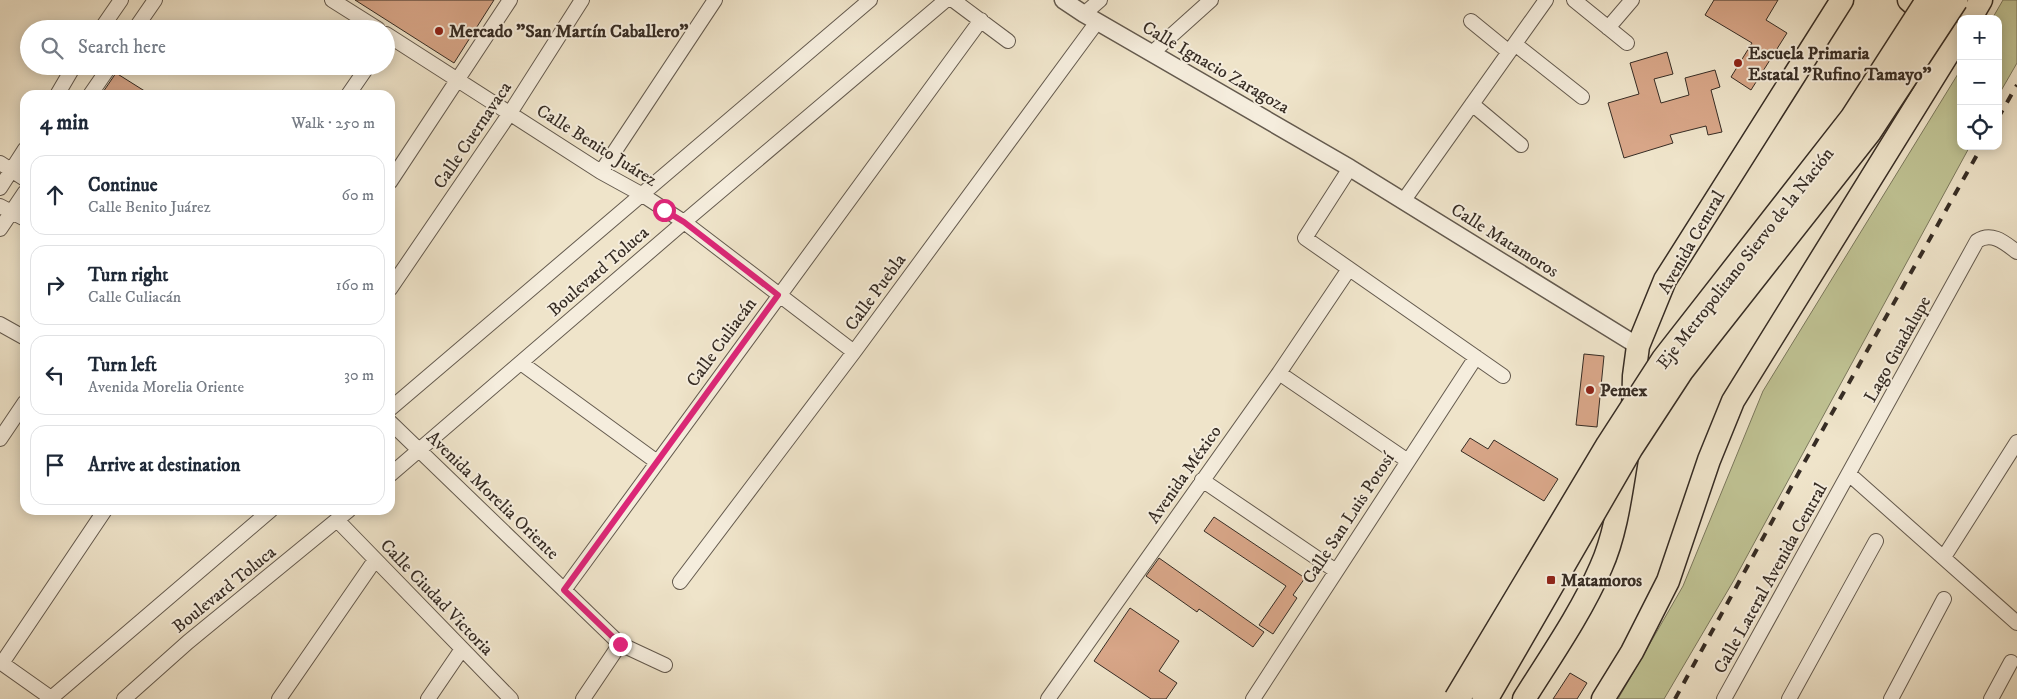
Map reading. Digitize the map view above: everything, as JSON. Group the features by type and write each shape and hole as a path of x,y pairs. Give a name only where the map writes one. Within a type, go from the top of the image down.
{"highway":[{"name":"Avenida Central","path":"1524,699 1572,622 1602,567 1618,511 1632,425 1634,376 1638,346 1665,280 1842,0"},
{"path":"1830,19 1842,10 1862,0"},
{"path":"1909,0 1925,14 1932,26 1936,42 1935,59 1928,87"},
{"name":"Eje Metropolitano Siervo de la Nación","path":"1457,699 1604,454 1664,360 1853,118 1929,0"},
{"name":"Eje Metropolitano Siervo de la Nación","path":"1486,699 1630,448 1681,370 1869,131 1955,0"},
{"path":"1972,15 1981,0"},
{"path":"1603,699 1632,652 1668,581 1709,460 1733,401 1957,40"}],"street":[{"path":"107,20 121,0"},
{"path":"141,20 154,0"},
{"name":"Calle Benito Juárez","path":"332,0 362,20"},
{"path":"395,174 510,0"},
{"name":"Calle Cuernavaca","path":"395,282 510,113 582,0"},
{"path":"601,172 715,0"},
{"name":"Boulevard Toluca","path":"395,405 870,0"},
{"name":"Boulevard Toluca","path":"395,471 946,0"},
{"path":"953,0 1008,41"},
{"name":"Calle Ignacio Zaragoza","path":"1062,0 1350,168"},
{"name":"Calle Puebla","path":"680,582 854,352 1091,18 1100,0"},
{"path":"1152,53 1211,0"},
{"path":"1404,200 1546,0"},
{"path":"1574,0 1627,43"},
{"path":"1608,28 1632,0"},
{"name":"Calle Culiacán","path":"564,590 980,20"},
{"path":"1471,21 1582,97"},
{"name":"Calle Benito Juárez","path":"395,41 458,79 601,172 641,194 684,222 854,352"},
{"path":"60,90 69,75"},
{"path":"93,90 104,75"},
{"path":"351,90 362,75"},
{"path":"1472,104 1521,145"},
{"path":"0,188 6,167 20,153"},
{"path":"6,167 20,177"},
{"path":"1350,168 1305,238 1503,376"},
{"name":"Calle Matamoros","path":"1350,168 1638,346"},
{"path":"0,229 6,209 20,196"},
{"path":"6,209 20,216"},
{"name":"Lago Guadalupe","path":"1849,474 1977,241 1982,237 1991,236 2017,252"},
{"name":"Avenida México","path":"1048,699 1279,373 1349,269"},
{"path":"0,324 20,335"},
{"name":"Calle San Luis Potosí","path":"1253,699 1476,358"},
{"path":"520,363 657,462"},
{"path":"1279,373 1408,461"},
{"path":"0,439 20,409"},
{"name":"Avenida Morelia Oriente","path":"395,427 620,644 665,665"},
{"path":"1944,557 2017,442"},
{"path":"1849,474 2017,623"},
{"name":"Calle Lateral Avenida Central","path":"1724,699 1849,474"},
{"path":"1202,480 1336,572"},
{"path":"50,698 1,663 102,515"},
{"name":"Boulevard Toluca","path":"50,698 265,515"},
{"name":"Boulevard Toluca","path":"124,699 188,642 343,515"},
{"name":"Calle Ciudad Victoria","path":"337,520 511,699"},
{"path":"1789,699 1876,541"},
{"path":"279,699 375,560"},
{"path":"1891,699 1944,600"},
{"path":"582,699 620,644"},
{"path":"428,699 462,649"},
{"path":"1990,699 2011,662"}],"green space":[{"path":"2003,0 2017,0 2017,63 2002,89 2002,15 1994,15"},
{"path":"1957,76 1957,150 1968,150 1734,580 1664,699 1618,699 1683,586 1763,391"}],"building":[{"name":"Mercado \"San Martín Caballero\"","path":"355,0 494,0 454,63 395,25 395,20 386,20"},
{"path":"1714,0 1778,0 1766,20 1787,33 1751,90 1731,77 1752,43 1705,15"},
{"path":"1667,52 1673,74 1654,79 1661,103 1689,95 1685,78 1715,70 1720,87 1711,90 1722,132 1708,135 1706,126 1670,135 1673,143 1624,158 1608,103 1639,94 1630,63"},
{"path":"115,75 119,75 143,90 104,90"},
{"name":"Pemex","path":"1584,354 1604,356 1597,427 1576,425"},
{"path":"1470,438 1488,449 1494,440 1558,479 1544,501 1461,451"},
{"path":"1214,517 1305,578 1293,595 1297,598 1273,634 1259,625 1286,586 1204,531"},
{"path":"1159,558 1264,632 1253,647 1199,609 1197,612 1146,576"},
{"path":"1130,608 1179,641 1159,671 1177,683 1166,699 1151,699 1094,661"},
{"path":"1570,673 1587,683 1577,699 1553,699"}],"railway":[{"path":"2002,111 2017,85"},
{"path":"1675,699 1804,463 1980,150"}],"place":[{"name":"Mercado \"San Martín Caballero\"","path":"439,31"},
{"name":"Escuela Primaria Estatal \"Rufino Tamayo\"","path":"1738,63"},
{"name":"Pemex","path":"1590,390"},
{"name":"Matamoros","path":"1551,580"}],"route":[{"path":"620,644 564,590 778,295 684,222 664,210"}]}
